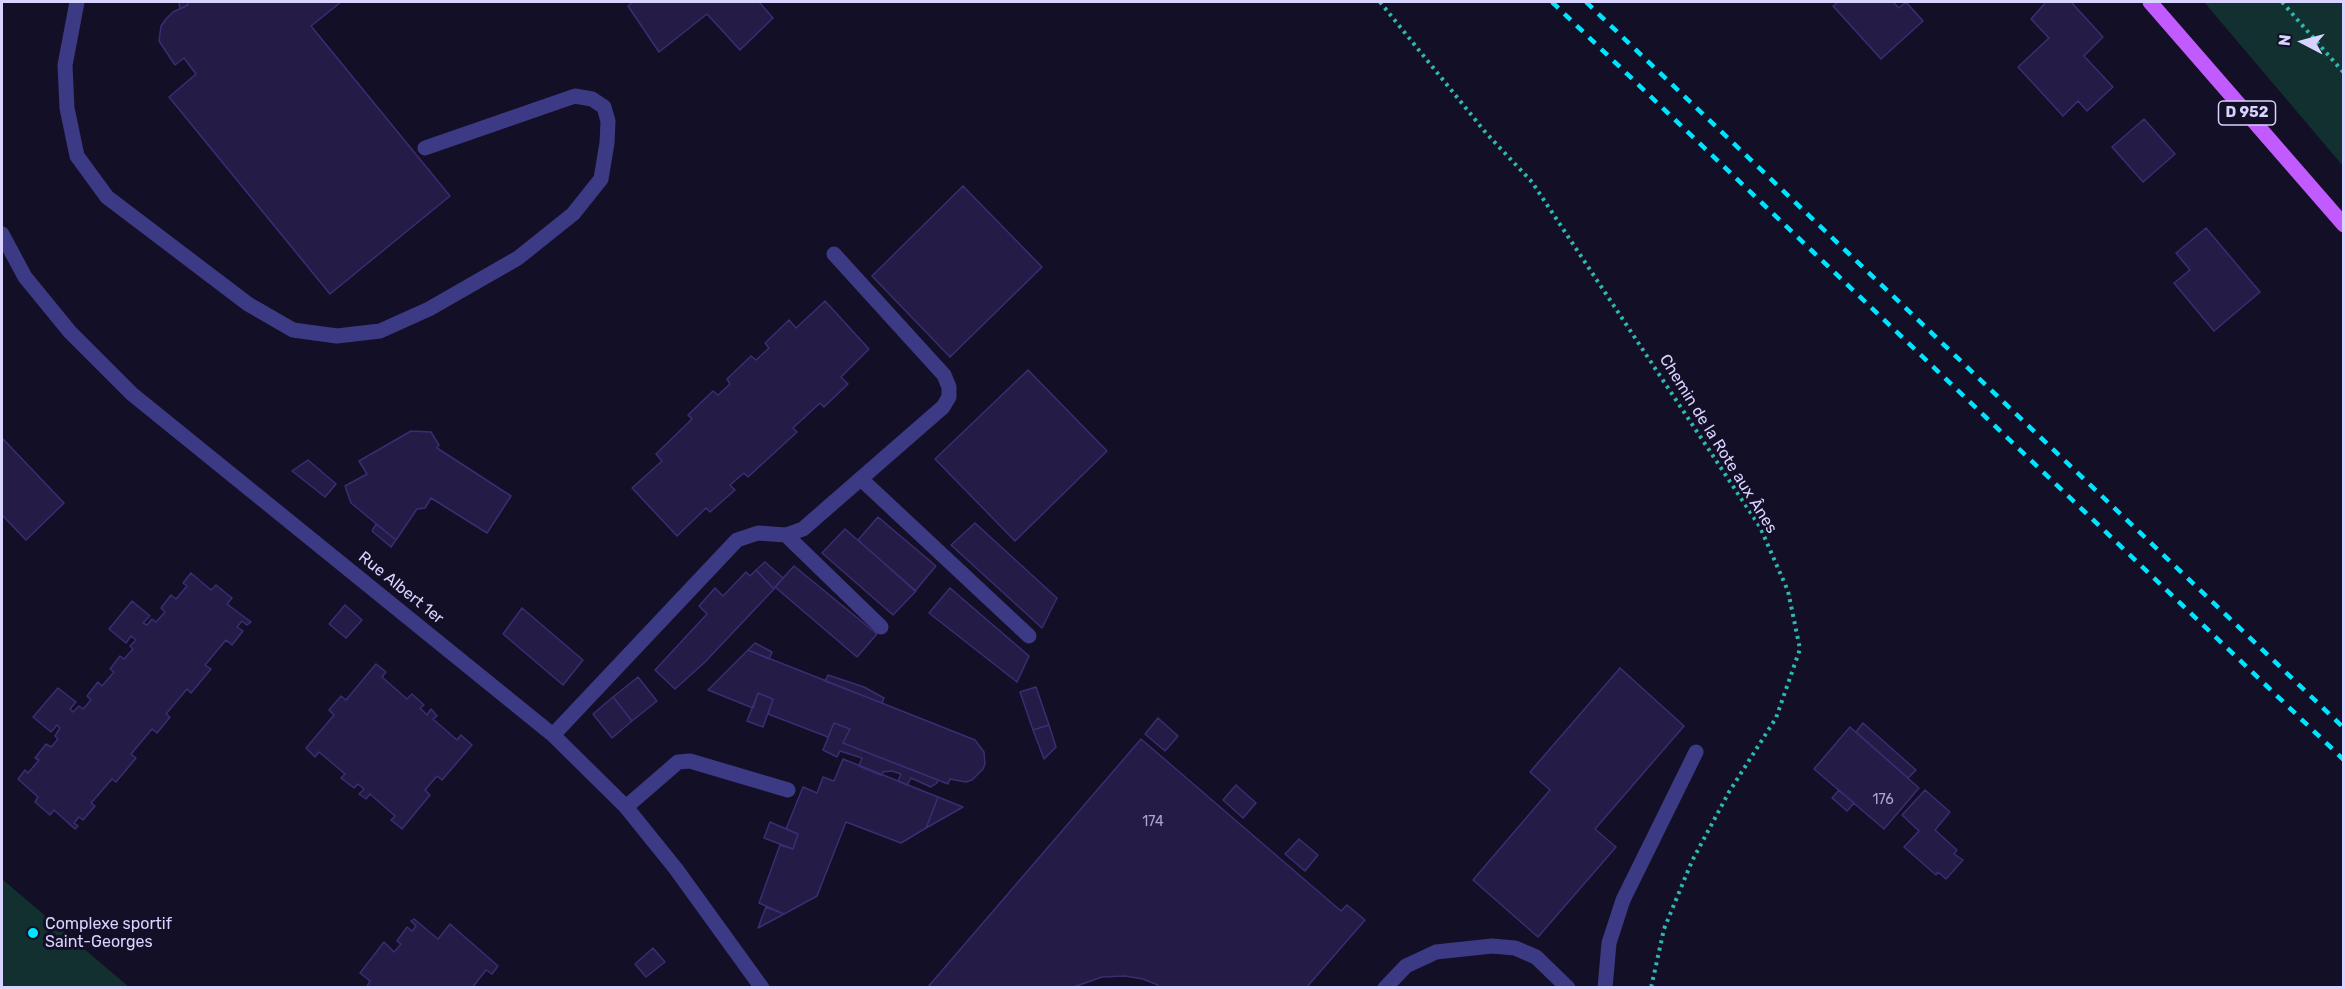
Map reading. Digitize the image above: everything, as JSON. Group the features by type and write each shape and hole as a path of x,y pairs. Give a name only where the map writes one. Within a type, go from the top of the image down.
{"main road":[{"name":"D 952","path":"2150,2 2343,225"}],"street":[{"path":"77,2 64,65 67,108 76,156 107,197 248,304 293,330 337,336 381,331 429,309 518,258 573,214 601,179 608,121 604,108 592,99 575,96 425,148"},
{"name":"Rue Albert 1er","path":"2,234 25,277 70,332 132,394 553,735 626,807 676,869 762,987"},
{"path":"553,735 737,540 758,533 786,535 803,529 943,407 949,397 949,387 944,375 834,254"},
{"path":"861,479 1029,636"},
{"path":"786,535 881,627"},
{"path":"1605,987 1609,943 1623,900 1696,752"},
{"path":"626,807 678,762 690,761 788,790"},
{"path":"1385,987 1406,966 1436,952 1492,946 1515,948 1536,957 1568,987"}],"path":[{"name":"Chemin de la Rote aux Ânes","path":"1380,2 1486,133 1532,182 1760,527 1788,591 1800,649 1776,718 1729,792 1692,861 1664,929 1651,987"},
{"path":"2282,2 2343,73"}],"green space":[{"path":"2204,2 2343,2 2343,166"},
{"name":"Complexe sportif Saint-Georges","path":"2,879 129,987 2,987"}],"building":[{"path":"179,2 188,2 188,5 180,9"},
{"path":"188,2 341,2 311,26 450,196 330,294 169,97 196,74 184,58 175,65 159,41 161,26 166,19 173,12 188,5"},
{"path":"633,2 759,2 773,18 740,50 707,14 659,52 628,6"},
{"path":"1838,2 1893,2 1899,8 1906,2 1923,21 1881,59 1833,6"},
{"path":"2046,2 2071,2 2103,37 2084,56 2113,87 2087,111 2078,101 2063,116 2018,67 2049,38 2031,19"},
{"path":"2144,119 2175,154 2143,182 2112,147"},
{"path":"963,186 1042,267 950,357 872,276"},
{"path":"2206,228 2260,292 2214,331 2174,283 2190,270 2176,253"},
{"path":"825,301 869,349 841,377 848,384 824,407 820,403 793,428 797,432 748,477 744,473 730,485 735,490 710,512 706,508 677,536 632,488 662,461 656,454 692,419 688,415 713,391 718,395 730,384 727,379 751,356 756,360 769,348 765,343 789,320 796,328"},
{"path":"1028,370 1107,451 1015,541 935,459"},
{"path":"411,431 431,432 439,445 437,448 511,496 487,533 431,498 425,508 417,509 396,540 351,503 345,486 367,474 359,461"},
{"path":"2,438 64,503 26,540 2,515"},
{"path":"308,460 336,484 325,497 292,471"},
{"path":"878,517 936,566 915,591 858,540"},
{"path":"975,523 1057,598 1042,628 951,545"},
{"path":"376,524 396,540 391,547 372,531"},
{"path":"845,529 916,591 893,615 822,553"},
{"path":"765,562 783,578 774,589 756,570"},
{"path":"794,566 877,634 857,657 775,587"},
{"path":"756,570 774,589 704,663 675,689 655,670 707,614 699,606 715,588 723,596 746,572 750,576"},
{"path":"191,573 211,590 216,585 232,598 227,604 251,622 247,625 242,621 237,627 243,631 232,645 226,640 205,665 211,669 191,693 187,689 166,714 170,717 157,733 152,729 131,754 136,758 116,782 112,779 91,803 95,806 83,820 79,817 74,823 78,826 75,829 54,810 50,815 35,802 38,797 18,779 25,770 28,773 39,760 35,758 46,744 51,747 58,739 55,736 60,728 57,725 51,732 33,717 58,688 76,702 70,709 73,712 79,706 83,709 91,700 87,696 98,682 102,686 114,672 110,669 120,656 124,659 133,649 130,646 136,640 131,636 126,643 109,629 132,601 150,616 143,623 147,625 152,619 156,622 165,612 161,608 171,595 176,599 187,586 183,583"},
{"path":"950,588 1029,656 1017,682 929,613"},
{"path":"345,605 362,620 346,638 329,624"},
{"path":"522,608 583,660 563,685 503,634"},
{"path":"755,643 772,652 769,659 748,650"},
{"path":"748,650 975,740 984,752 983,769 972,780 966,782 950,779 948,784 843,743 850,729 834,723 828,737 768,714 773,699 758,693 753,708 708,690"},
{"path":"376,664 386,672 382,677 407,699 412,694 424,705 420,708 427,715 431,709 437,716 433,719 457,740 461,735 472,745 442,780 437,776 425,790 430,795 402,829 391,820 395,816 370,794 366,799 359,794 364,789 358,784 354,788 341,778 345,774 319,752 315,757 306,748 334,715 329,710 341,696 346,700"},
{"path":"1620,668 1684,726 1595,829 1616,847 1538,937 1473,880 1550,790 1530,772"},
{"path":"828,675 864,687 884,698 882,703 825,681"},
{"path":"638,677 657,701 632,721 613,697"},
{"path":"1036,687 1049,725 1033,730 1020,692"},
{"path":"758,693 773,699 763,727 747,721"},
{"path":"613,697 632,721 612,738 593,714"},
{"path":"1158,718 1178,736 1165,751 1145,734"},
{"path":"834,723 850,729 843,743 938,780 937,783 931,787 911,778 907,785 898,781 901,774 892,771 883,772 881,775 859,766 862,758 840,751 837,757 823,750"},
{"path":"1863,723 1916,770 1908,778 1856,732"},
{"path":"1049,725 1056,747 1044,759 1033,730"},
{"path":"1850,727 1919,788 1884,829 1814,769"},
{"path":"1141,739 1341,911 1347,905 1365,920 1306,988 1156,988 1158,985 1143,979 1125,976 1102,977 1071,988 927,988"},
{"path":"843,759 938,797 926,828 901,843 846,822 817,896 784,914 759,903 780,845 793,849 798,834 786,829 803,787 817,793 823,777 834,781"},
{"path":"1236,785 1256,803 1243,818 1223,800"},
{"path":"1839,790 1854,803 1847,811 1832,798"},
{"path":"1925,790 1950,812 1935,830 1957,850 1954,854 1963,860 1946,879 1938,872 1936,875 1904,847 1919,831 1902,815"},
{"path":"938,797 963,807 926,828"},
{"path":"770,822 798,834 793,849 764,838"},
{"path":"1299,839 1318,855 1305,871 1285,854"},
{"path":"766,907 784,914 758,928 762,917"},
{"path":"414,919 438,939 450,924 498,966 492,974 486,970 472,988 366,988 370,981 360,973 384,942 394,952 401,944 397,941 407,927 412,931 416,926 411,921"},
{"path":"653,948 665,962 646,977 635,964"}],"railway":[{"path":"1552,2 2344,760"},
{"path":"1586,2 2344,728"}],"place":[{"name":"Complexe sportif Saint-Georges","path":"33,933"}]}
